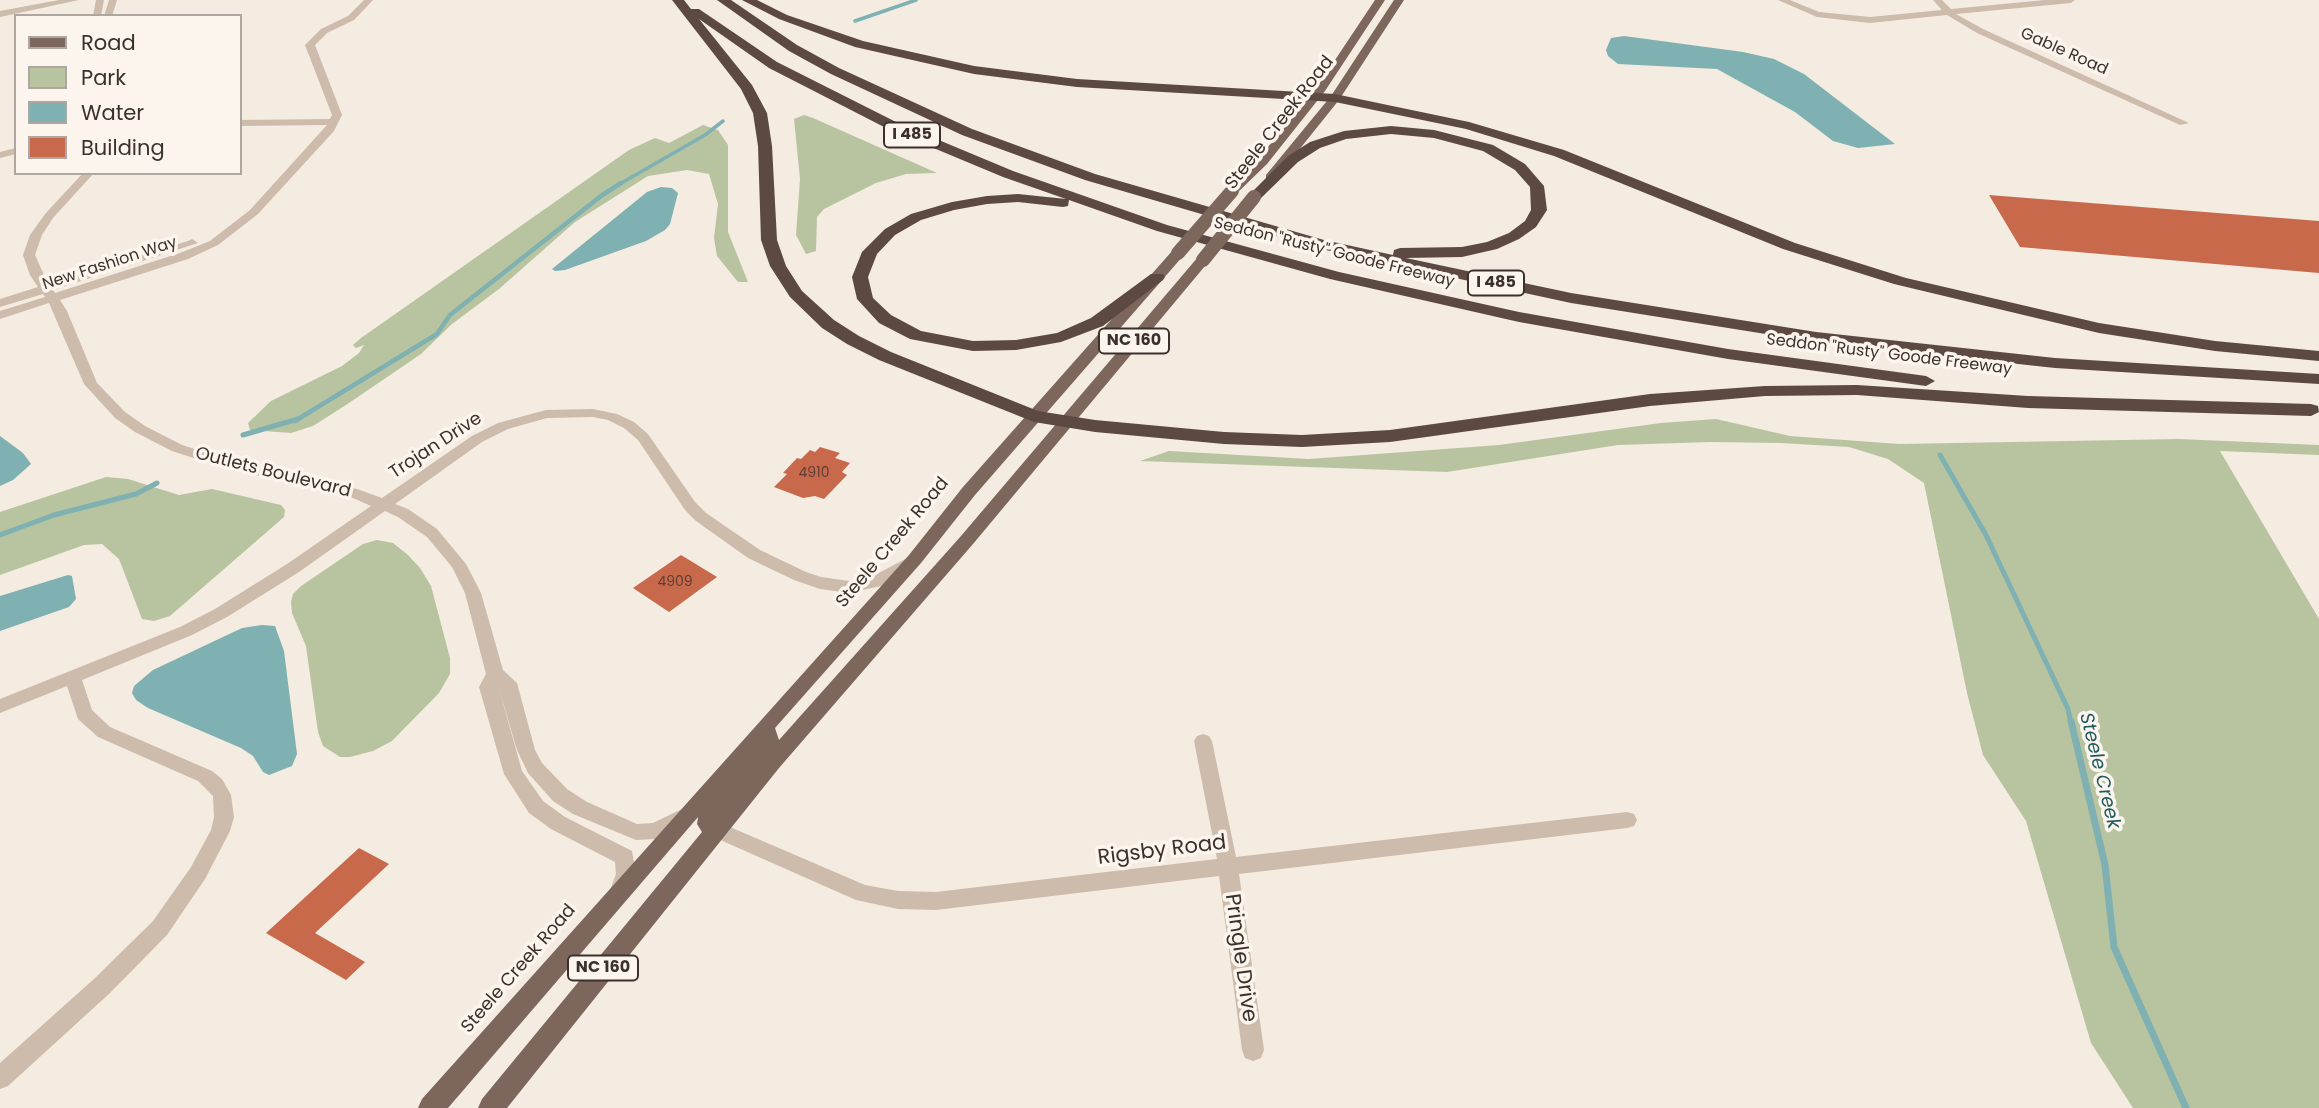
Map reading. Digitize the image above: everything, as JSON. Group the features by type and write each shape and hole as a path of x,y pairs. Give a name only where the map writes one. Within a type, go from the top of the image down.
{"highway":[{"name":"Seddon \"Rusty\" Goode Freeway","path":"680,0 749,50 838,101 1008,174 1162,228 1415,294 1607,334 1728,354 2006,390 2150,402 2315,411"},
{"path":"680,0 747,88 760,113 765,146 769,240 778,266 796,294 828,324 853,340 885,356 1034,416 1065,422 1224,438 1345,439 1431,431 1650,400 1803,390 1905,393 2028,402 2315,411"},
{"name":"Seddon \"Rusty\" Goode Freeway","path":"723,0 793,48 908,107 1036,158 1155,198 1321,244 1439,272 1695,319 1929,351 2055,363 2319,379"},
{"path":"748,0 811,29 859,44 974,70 1077,83 1335,99 1469,126 1520,140 1789,246 1964,298 2141,335 2319,356"},
{"path":"1155,198 1379,250 1428,254 1462,252 1503,242 1531,224 1539,210 1540,202 1537,186 1532,179 1500,153 1449,136 1391,130 1344,135 1315,145 1293,159 1254,197"},
{"path":"1157,276 1112,312 1080,330 1039,341 996,347 952,344 899,328 873,310 862,289 860,277 870,252 890,232 933,211 970,202 1018,198 1055,201 1162,228"}],"main road":[{"name":"Steele Creek Road","path":"431,1108 620,890 915,559 1034,416 1232,191 1263,161 1314,97 1380,0"},
{"name":"Steele Creek Road","path":"491,1108 716,829 967,540 1335,99 1399,0"},
{"path":"716,829 708,824 708,818 769,743 765,726"}],"street":[{"path":"0,12 51,0"},
{"path":"0,12 74,0"},
{"path":"242,122 333,122 337,115 310,45 324,31 351,18 369,0"},
{"path":"1782,0 1817,14 1855,20 1950,14 2071,0"},
{"name":"Gable Road","path":"1937,0 1950,14 1989,36 2184,123"},
{"name":"New Fashion Way","path":"0,303 50,294 205,248 273,195 329,131 333,122"},
{"name":"Outlets Boulevard","path":"87,175 49,216 32,242 30,262 50,294 92,383 120,415 177,448 213,461 336,488 384,504 432,533 458,564 473,593 495,674 488,687 505,754 516,780 536,807 558,823 625,858 626,874 620,890"},
{"name":"New Fashion Way","path":"0,315 50,294"},
{"name":"Trojan Drive","path":"0,706 174,636 221,613 261,589 470,443 492,431 535,416 578,412 612,417 633,428 643,437 690,506 701,517 754,554 800,576 836,587 849,587 875,582 915,559"},
{"name":"Outlets Boulevard","path":"495,674 505,678 508,683 526,750 535,768 542,779 569,802 636,832 646,833 665,827 690,811"},
{"path":"0,1079 102,986 160,928 198,873 220,831 224,817 222,795 215,784 205,776 104,732 84,714 72,676"},
{"name":"Pringle Drive","path":"1203,741 1228,866 1252,1050"},
{"name":"Rigsby Road","path":"716,829 863,894 898,900 936,901 1627,820"}],"green space":[{"path":"804,115 937,173 906,174 876,183 824,209 817,217 816,251 806,254 796,235 800,179 794,119"},
{"path":"703,125 718,130 728,145 728,232 748,282 738,282 717,256 714,238 718,204 709,174 687,170 648,176 575,222 499,289 452,324 421,354 346,405 313,426 291,433 250,430 248,423 271,401 342,366 359,353 364,345 356,348 353,345 361,338 629,150 655,138 669,143"},
{"path":"1716,419 1790,436 1899,444 2179,439 2319,445 2319,455 2220,451 2319,619 2319,1108 2133,1108 2091,1043 2026,821 1983,755 1967,693 1924,483 1888,459 1849,447 1710,442 1618,445 1447,472 1140,461 1169,451 1309,459 1499,445 1661,423"},
{"path":"106,477 128,479 179,495 212,489 281,505 285,510 284,517 170,616 154,621 142,619 119,559 102,544 84,545 0,575 0,512"},
{"path":"377,540 393,543 408,555 431,586 450,658 450,674 439,693 392,741 373,751 340,757 323,746 318,732 306,646 292,613 291,602 293,594 301,586 363,544"}],"water":[{"path":"1624,36 1743,52 1774,59 1804,74 1895,144 1858,148 1833,141 1795,112 1717,69 1618,64 1608,56 1606,50 1611,38"},
{"path":"661,187 672,188 678,193 670,224 665,230 646,241 565,270 552,269 647,192"},
{"path":"0,436 23,453 31,464 13,480 0,486"},
{"path":"72,576 76,599 69,607 0,631 0,596"},
{"path":"275,626 284,651 297,754 292,766 269,775 263,772 253,756 241,748 148,708 136,700 132,693 134,686 153,670 242,628"}],"building":[{"path":"1989,195 2319,221 2319,273 2020,247"},
{"path":"820,447 840,453 835,458 850,463 842,472 847,475 824,499 815,496 803,498 774,487 787,474 783,473 797,458 801,459 810,450 815,452"},
{"path":"681,555 717,577 669,612 633,588"},
{"path":"359,848 389,864 315,933 365,962 346,980 266,933"}],"waterway":[{"path":"855,21 916,0"},
{"path":"618,185 705,135 723,121"},
{"path":"295,421 437,334 450,315 621,183"},
{"path":"243,435 298,419"},
{"name":"Steele Creek","path":"1940,455 1986,535 2068,709 2071,723"},
{"path":"0,535 54,515 136,494 157,483"},
{"name":"Steele Creek","path":"2071,721 2105,865 2114,947 2186,1108"}]}
